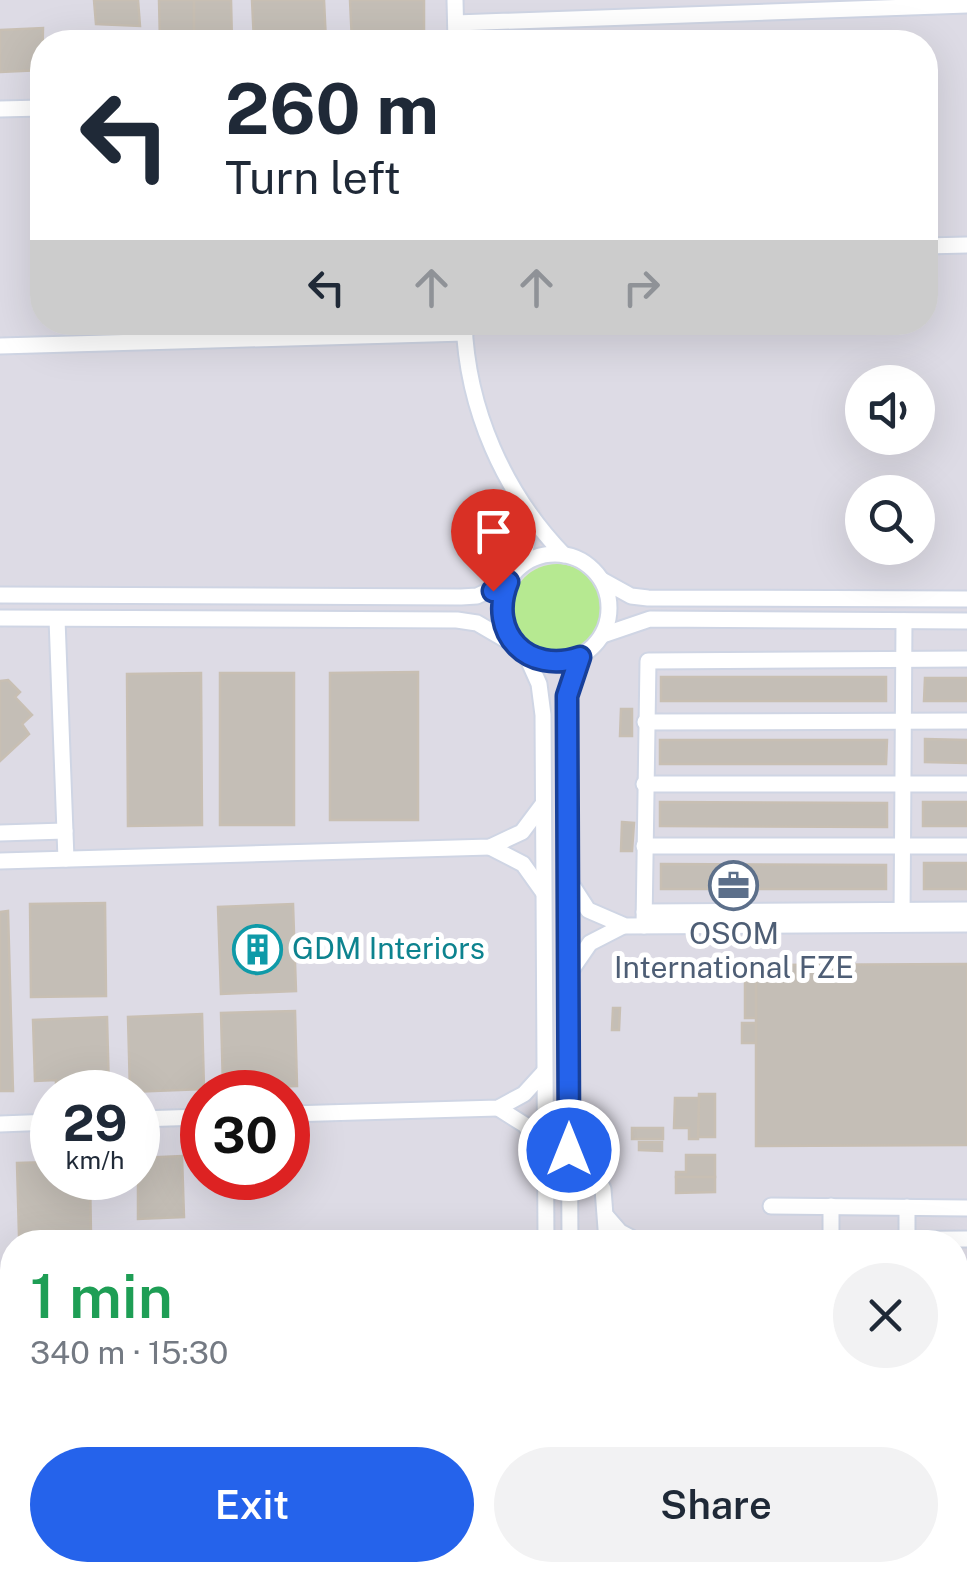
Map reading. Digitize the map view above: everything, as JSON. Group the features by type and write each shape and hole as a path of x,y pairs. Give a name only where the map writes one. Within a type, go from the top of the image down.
{"street":[{"path":"455,0 456,30"},
{"path":"456,23 967,5"},
{"path":"0,108 30,108"},
{"path":"938,246 967,245"},
{"path":"0,346 284,335"},
{"path":"0,595 461,598 493,591 508,582 522,564 528,533 520,502 478,404 465,335"},
{"path":"520,502 564,554 592,568 602,580 631,596 967,599"},
{"path":"522,564 550,554 564,554"},
{"path":"602,580 610,608 603,635"},
{"path":"508,582 500,614 513,644"},
{"path":"0,618 457,620 478,623 526,655 553,663 580,657"},
{"path":"57,618 66,859"},
{"path":"570,1230 567,696 580,657 603,635 650,619 967,622"},
{"path":"902,918 904,621"},
{"path":"526,655 542,700 546,1230"},
{"path":"644,918 645,670 652,658 967,660"},
{"path":"645,722 967,722"},
{"path":"644,784 967,784"},
{"path":"0,861 490,847 522,832 544,804"},
{"path":"0,833 65,832"},
{"path":"644,846 967,846"},
{"path":"490,847 523,864 544,894"},
{"path":"568,876 588,910 625,926"},
{"path":"902,918 967,910"},
{"path":"568,976 590,943 644,918 902,918 967,924"},
{"path":"310,1113 498,1108 524,1094 544,1072"},
{"path":"498,1108 525,1125 545,1151"},
{"path":"569,1119 603,1189 607,1230"},
{"path":"0,1124 30,1123"},
{"path":"770,1206 967,1208"},
{"path":"831,1206 831,1230"},
{"path":"907,1206 907,1230"},
{"path":"607,1218 618,1230"}],"shaded area":[{"path":"0,0 967,0 967,1230 0,1230"}],"green space":[{"path":"557,564 575,567 590,577 600,592 600,628 590,643 575,653 557,656 539,653 524,643 514,628 511,610 514,592 524,577 539,567"}],"building":[{"path":"94,0 138,0 140,26 96,24"},
{"path":"159,0 194,0 194,30 160,30"},
{"path":"194,0 231,0 232,30 194,30"},
{"path":"252,0 324,0 325,30 253,30"},
{"path":"350,0 424,0 424,30 351,30"},
{"path":"43,28 30,30 30,71 0,72 0,30"},
{"path":"418,672 418,820 330,820 330,673"},
{"path":"201,673 202,825 128,826 127,674"},
{"path":"220,673 294,673 294,825 220,825"},
{"path":"661,677 886,677 886,701 661,701"},
{"path":"925,678 967,678 967,701 924,701"},
{"path":"8,680 20,692 15,697 32,715 22,724 29,734 0,761 0,681"},
{"path":"621,709 632,709 632,736 620,736"},
{"path":"925,739 967,740 967,763 925,762"},
{"path":"660,740 887,740 886,764 660,764"},
{"path":"660,802 887,803 887,827 660,826"},
{"path":"923,802 967,802 967,826 923,826"},
{"path":"622,822 634,823 632,851 621,851"},
{"path":"924,863 967,863 967,889 924,889"},
{"path":"661,864 886,865 886,889 661,889"},
{"path":"105,903 106,996 31,997 30,904"},
{"name":"GDM Interiors","path":"293,904 296,991 221,994 218,907"},
{"path":"8,911 13,1091 0,1091 0,912"},
{"path":"967,964 967,1145 756,1146 756,965"},
{"path":"745,975 756,975 756,1018 745,1018"},
{"path":"613,1008 620,1008 619,1030 612,1030"},
{"path":"295,1011 297,1070 223,1070 221,1013"},
{"path":"202,1014 203,1070 180,1070 180,1090 160,1091 160,1070 129,1070 128,1017"},
{"path":"107,1017 108,1070 35,1070 33,1020"},
{"path":"742,1023 756,1023 756,1043 742,1043"},
{"path":"699,1094 715,1094 715,1137 698,1137"},
{"path":"675,1098 699,1098 698,1139 689,1139 689,1128 674,1128"},
{"path":"632,1128 663,1128 663,1139 632,1139"},
{"path":"639,1142 662,1142 662,1151 639,1150"},
{"path":"686,1155 715,1155 715,1177 676,1177 676,1172 686,1172"},
{"path":"180,1156 184,1217 138,1219 138,1200 160,1200 160,1157"},
{"path":"17,1163 30,1163 30,1200 90,1200 91,1230 19,1230"},
{"path":"676,1177 715,1177 715,1192 676,1193"}],"place":[{"name":"OSOM International FZE","path":"734,885"},
{"name":"GDM Interiors","path":"257,949"}],"route":[{"path":"493,591 508,582 500,614 504,630 519,650 539,661 553,663 580,657 567,696 569,1150"}]}
